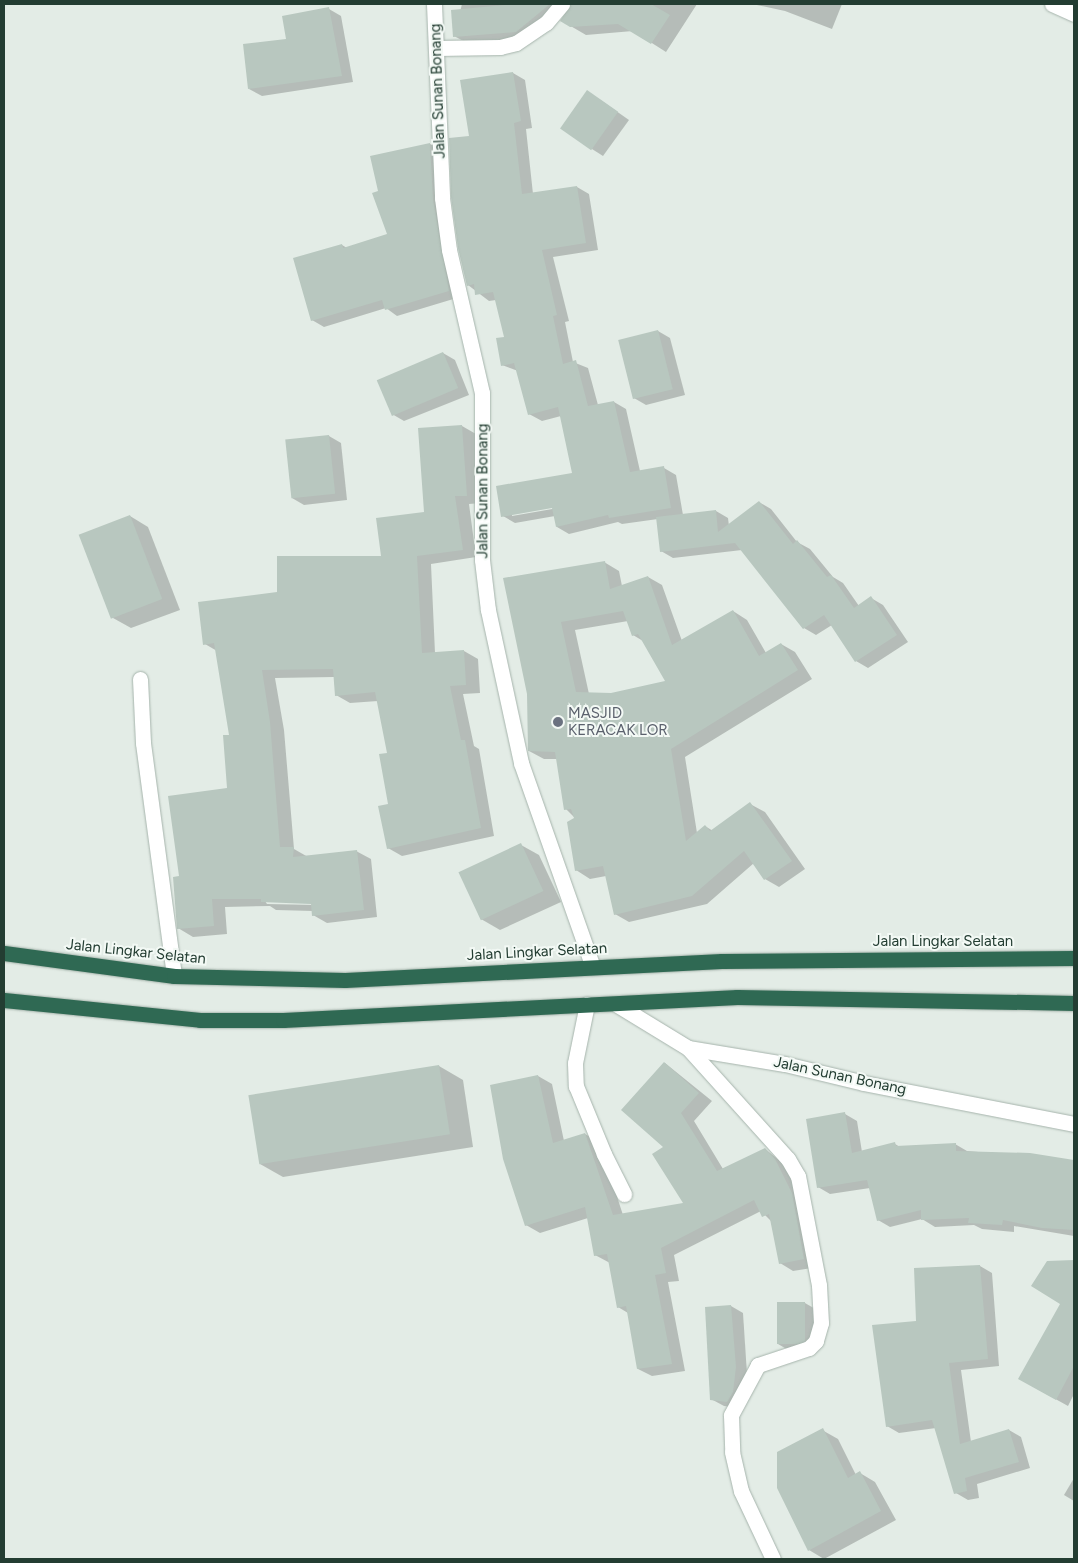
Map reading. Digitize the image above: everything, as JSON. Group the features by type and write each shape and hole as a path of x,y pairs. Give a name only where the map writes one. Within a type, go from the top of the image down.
{"highway":[{"name":"Jalan Lingkar Selatan","path":"4,953 174,976 345,980 722,960 1074,958"},
{"path":"4,1000 200,1020 283,1020 587,1004 790,997 1074,1002"}],"street":[{"name":"Jalan Sunan Bonang","path":"434,4 442,198 450,250 482,393 482,560 489,618 521,763 593,967"},
{"path":"437,48 500,47 516,43 546,23 562,4"},
{"path":"1052,4 1074,14"},
{"path":"140,678 143,743 174,976"},
{"path":"587,1004 575,1063 576,1086 604,1154 624,1194"},
{"name":"Jalan Sunan Bonang","path":"616,1004 688,1048 785,1064 864,1083 1074,1124"},
{"path":"688,1048 788,1159 798,1176 818,1285 821,1322 816,1342 809,1348 758,1365 731,1415 732,1452 741,1491 773,1559"}],"building":[{"path":"516,4 550,4 516,32 453,37 451,10"},
{"path":"571,4 651,4 670,15 651,44 618,24 570,27 560,21"},
{"path":"329,7 342,76 248,89 243,44 286,39 282,16"},
{"path":"513,72 521,121 514,123 522,194 577,186 586,243 542,250 557,315 553,316 563,364 576,360 588,406 614,401 630,472 664,466 671,508 609,518 608,515 556,527 552,508 501,517 496,486 572,473 558,407 528,415 514,363 501,366 496,338 504,337 493,292 475,295 474,284 467,286 458,248 451,197 449,138 469,136 460,80"},
{"path":"587,90 618,112 591,150 560,129"},
{"path":"430,143 433,199 449,291 385,310 382,300 311,321 293,258 342,244 343,248 387,234 372,193 378,191 370,156"},
{"path":"658,330 673,389 633,399 618,340"},
{"path":"443,352 458,388 392,416 377,380"},
{"path":"462,425 467,496 455,496 463,550 417,556 422,653 464,650 466,685 450,686 461,740 465,740 481,828 387,849 378,806 388,804 379,754 387,753 375,692 335,696 333,669 262,670 270,722 280,847 294,847 293,857 357,850 364,910 312,916 311,904 261,902 261,899 212,899 214,926 177,929 173,877 179,876 168,796 227,788 223,735 229,735 214,643 203,645 198,602 277,592 277,556 381,556 376,518 424,512 418,428"},
{"path":"329,435 335,494 291,498 285,440"},
{"path":"759,501 793,544 797,540 827,577 831,575 854,608 871,596 897,635 855,662 824,615 803,629 735,543 660,552 656,517 716,510 718,532"},
{"path":"130,515 162,599 111,619 79,535"},
{"path":"605,561 610,589 648,576 672,645 733,610 759,656 781,643 798,670 671,749 686,841 705,825 710,831 750,802 792,861 764,880 744,851 692,896 614,915 603,866 575,871 567,822 574,818 571,809 564,810 555,752 528,751 527,694 503,578","holes":["623,611 632,636 638,634 665,681 611,693 576,692 561,622"]},
{"path":"521,843 543,891 481,920 458,872"},
{"path":"664,1062 699,1093 681,1113 717,1171 765,1148 775,1159 792,1193 804,1259 779,1264 769,1214 762,1217 754,1200 661,1248 666,1273 655,1275 672,1364 637,1369 626,1306 617,1308 607,1254 594,1256 585,1207 525,1226 503,1159 490,1085 538,1075 553,1143 585,1133 613,1215 683,1203 652,1154 663,1147 621,1110"},
{"path":"439,1065 450,1134 259,1164 248,1095"},
{"path":"845,1112 852,1153 895,1142 896,1146 956,1143 956,1151 1030,1153 1074,1160 1074,1230 1042,1228 1003,1220 1002,1225 968,1223 969,1218 921,1220 921,1210 877,1221 867,1180 817,1188 806,1119"},
{"path":"1074,1260 1074,1366 1056,1400 1018,1379 1060,1304 1031,1286 1047,1261"},
{"path":"980,1265 988,1359 949,1363 960,1444 1009,1429 1019,1462 965,1478 967,1491 954,1494 932,1420 886,1427 872,1325 916,1321 914,1268"},
{"path":"777,1302 805,1302 805,1344 777,1344"},
{"path":"731,1305 736,1367 733,1392 727,1402 710,1400 705,1307"},
{"path":"823,1428 848,1478 860,1471 881,1511 808,1551 777,1488 777,1452"}],"place":[{"name":"MASJID KERACAK LOR","path":"558,722"}]}
